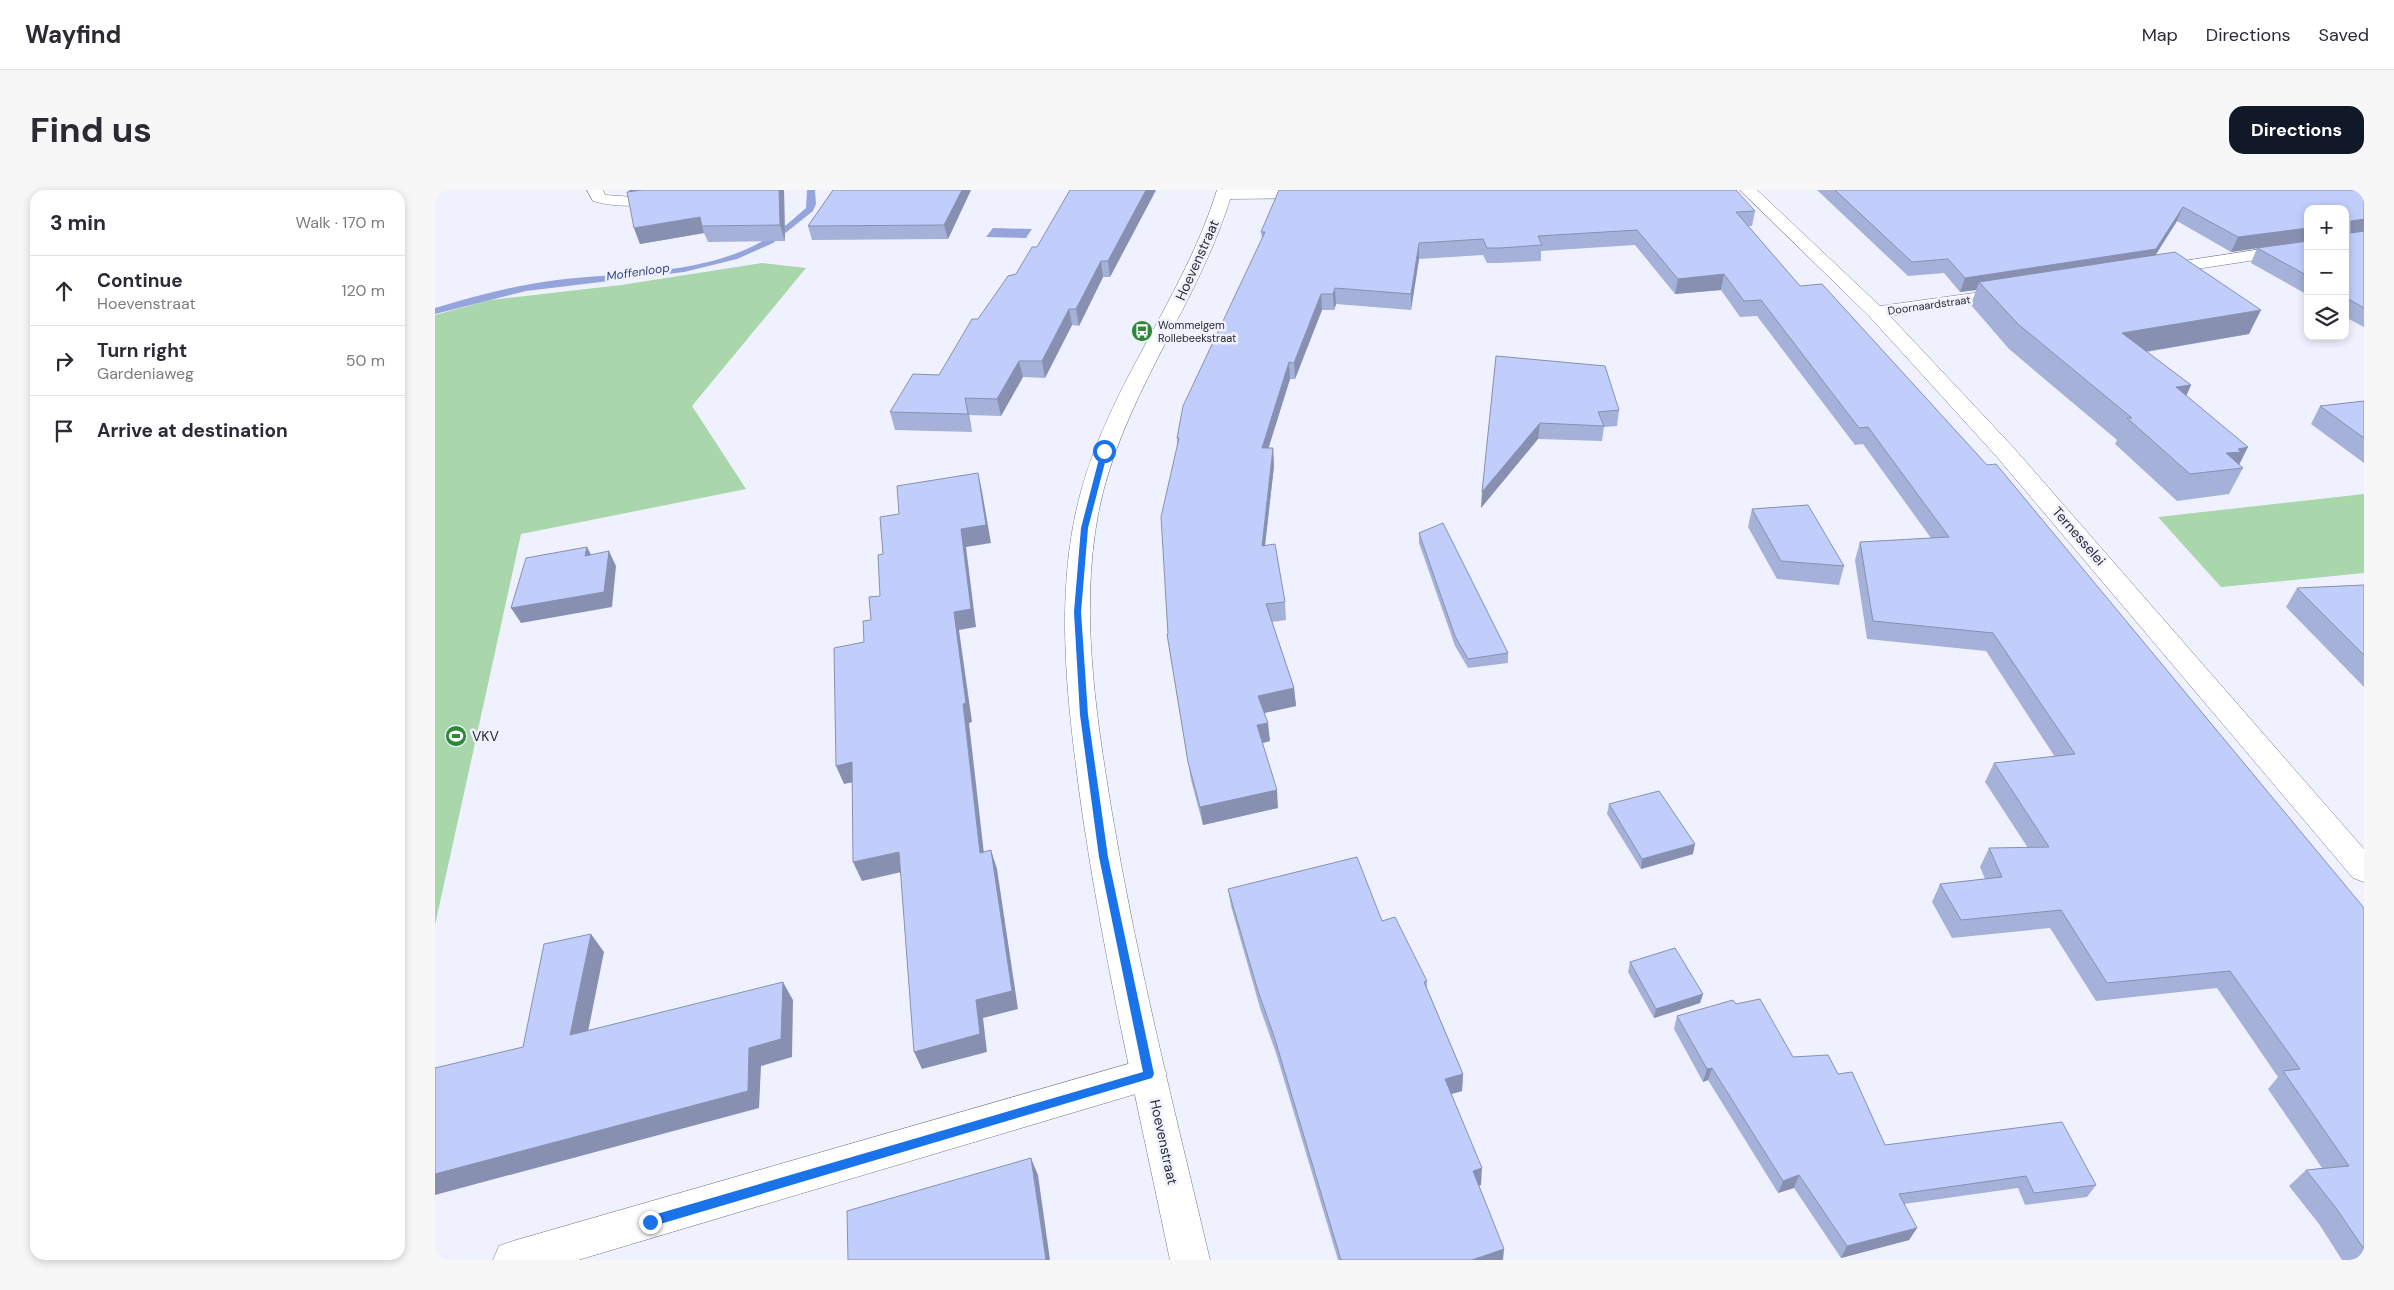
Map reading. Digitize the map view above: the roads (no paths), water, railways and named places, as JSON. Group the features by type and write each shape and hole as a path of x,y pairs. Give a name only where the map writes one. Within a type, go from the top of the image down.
{"street":[{"path":"595,190 599,198 611,202 631,201 700,190"},
{"path":"1224,192 1344,193 1367,190"},
{"name":"Ternesselei","path":"1748,190 1876,312 2012,459 2364,870"},
{"name":"Ternesselei","path":"1767,190 1778,217"},
{"name":"Hoevenstraat","path":"1190,1260 1104,857 1084,715 1078,612 1085,528 1104,451 1133,385 1203,254 1224,192"},
{"path":"2143,272 2304,248"},
{"name":"Doornaardstraat","path":"1876,312 2027,290"},
{"path":"513,1260 1149,1074"}],"water":[{"path":"993,228 1032,229 1026,238 986,237"}],"waterway":[{"name":"Moffenloop","path":"435,311 480,298 526,288 684,269 733,257 770,241 810,209 812,204 811,190"}],"place":[{"name":"Wommelgem Rollebeekstraat","path":"1142,331"},
{"name":"VKV","path":"456,736"}]}
